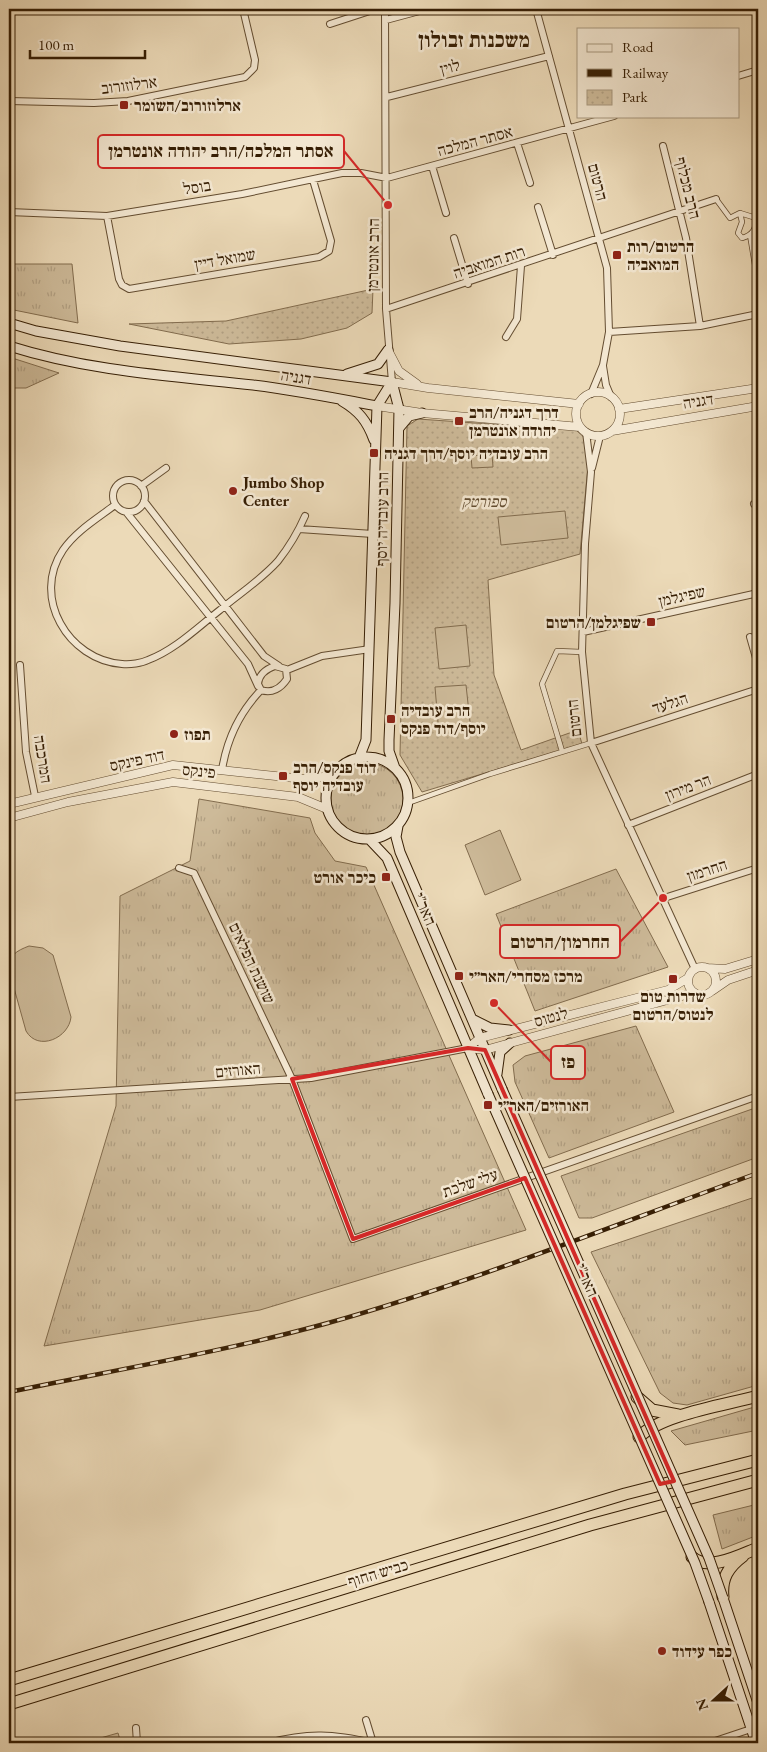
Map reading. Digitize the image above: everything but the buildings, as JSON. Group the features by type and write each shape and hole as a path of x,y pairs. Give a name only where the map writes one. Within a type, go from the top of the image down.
{"highway":[{"path":"637,1396 647,1406 657,1412 675,1415 690,1414"},
{"path":"639,1437 651,1428 690,1414 758,1396"},
{"name":"כביש החוף","path":"9,1680 625,1494 758,1460"},
{"name":"כביש החוף","path":"9,1704 590,1525 758,1480"},
{"path":"692,1556 698,1560 710,1562 727,1559 755,1549"},
{"path":"723,1597 722,1584 726,1574 737,1561 755,1549"}],"main road":[{"name":"דגניה","path":"9,323 36,331 120,346 392,382"},
{"name":"דגניה","path":"9,346 30,353 118,371 256,385 376,406"},
{"path":"341,375 361,371 378,364 388,350"},
{"path":"376,406 392,382"},
{"name":"הרב עובדיה יוסף","path":"392,382 399,409 395,603 389,740 389,751 394,768"},
{"path":"337,399 360,413 367,423 376,445"},
{"name":"הרב עובדיה יוסף","path":"358,758 366,740 376,406"},
{"path":"398,431 405,419 422,413"},
{"path":"358,758 378,759 394,768 405,784 408,803 398,826 388,834 369,840 356,838 345,833 335,824 327,808 326,794 332,776 346,763 358,758"},
{"name":"האר\"י","path":"398,826 396,837 400,852 710,1562 758,1703"},
{"name":"האר\"י","path":"369,840 387,858 488,1094 692,1556 756,1743"},
{"path":"471,1018 490,1028 509,1030"},
{"path":"497,1077 498,1058 510,1043"}],"street":[{"name":"ארלוזורוב","path":"9,101 94,103 128,101 238,80 250,74 254,68 255,60 243,9"},
{"path":"330,24 376,9"},
{"name":"הרב אונטרמן","path":"385,9 387,97 386,309 392,382"},
{"path":"386,20 427,9"},
{"name":"הרטום","path":"536,9 607,268 609,332 603,365 591,394"},
{"name":"לוין","path":"387,97 549,56"},
{"path":"740,75 758,70"},
{"name":"אסתר המלכה","path":"387,178 607,118"},
{"path":"517,143 530,183"},
{"name":"הרב מכלוף","path":"663,146 696,290 700,326"},
{"path":"432,166 446,213"},
{"name":"בוסל","path":"9,212 107,216 242,194 342,173 361,173 387,178"},
{"name":"שמואל דיין","path":"107,216 119,279 122,286 129,289 319,256 329,251 331,241 313,180"},
{"path":"716,199 730,218 740,212"},
{"name":"רות המואביה","path":"386,309 468,284 716,199"},
{"path":"538,207 554,255"},
{"path":"740,212 756,218 756,226 750,235 742,238 738,233 742,222 740,212"},
{"path":"750,235 758,283"},
{"path":"454,238 468,284"},
{"path":"506,337 517,320 521,266"},
{"path":"609,332 700,326 758,314"},
{"path":"388,350 394,364 406,377 428,388"},
{"name":"הרטום","path":"603,365 606,386 611,397"},
{"name":"דגניה","path":"392,382 428,388 579,404"},
{"name":"דגניה","path":"619,409 758,388"},
{"path":"602,393 611,397 619,409 619,417 612,431 600,436 583,429 576,418 579,404 591,394 602,393"},
{"name":"דגניה","path":"376,406 422,413 583,429"},
{"name":"דגניה","path":"612,431 758,406"},
{"name":"הרטום","path":"583,429 591,472"},
{"name":"הרטום","path":"600,436 591,472 585,544 582,652 591,743 664,898 695,969"},
{"path":"141,486 166,468"},
{"path":"127,513 137,510 144,501 144,493 141,486 133,481 120,482 113,492 115,505 127,513 249,666 260,688 269,691 281,686 287,679 288,670"},
{"path":"144,501 265,657 288,670 322,656 370,649"},
{"path":"115,505 82,530 63,549 53,571 51,593 56,615 67,634 82,650 102,661 124,665 148,660 173,646 269,570 284,553 305,516"},
{"path":"299,529 373,534"},
{"name":"שפיגלמן","path":"583,632 758,593"},
{"path":"750,637 758,665"},
{"path":"562,751 542,684 557,651 582,652"},
{"name":"המרכבה","path":"20,665 26,752 35,796"},
{"path":"222,770 227,743 234,728 260,688 259,678 263,672 279,666"},
{"name":"הגלעד","path":"591,743 758,689"},
{"path":"408,803 591,743"},
{"name":"דוד פינקס","path":"9,804 35,796 173,765 304,779 332,776"},
{"name":"הר מירון","path":"628,825 758,774"},
{"name":"פינקס","path":"9,818 68,802 173,782 298,798 327,808"},
{"name":"שושנת הפלאים","path":"179,868 194,873 292,1079"},
{"name":"החרמון","path":"664,898 758,868"},
{"path":"758,959 725,969 695,969 688,978 688,986 693,993 705,995 728,980 758,970"},
{"path":"706,968 715,978 712,991"},
{"name":"לנטוס","path":"468,1048 480,1038 668,990 688,978"},
{"name":"לנטוס","path":"468,1048 485,1050 693,993"},
{"name":"האורזים","path":"9,1097 311,1078 468,1048"},
{"name":"עלי שלכת","path":"292,1079 353,1239 758,1096"},
{"path":"268,1743 315,1734 342,1736 373,1743 366,1720"},
{"path":"136,1728 137,1743"},
{"path":"709,1743 751,1729"}],"highlighted area":[{"path":"468,1048 485,1050 674,1481 660,1484 525,1178 353,1239 292,1079"}],"green space":[{"path":"9,264 72,264 78,323 9,309"},
{"path":"373,289 372,313 347,328 301,339 229,344 129,324 226,321"},
{"path":"9,357 59,373 26,388 9,388"},
{"name":"ספורטק","path":"418,419 576,430 590,443 580,554 488,580 494,675 521,750 578,730 582,744 422,792 400,755 407,426"},
{"path":"492,454 493,467 472,468 471,456"},
{"path":"565,511 568,538 501,545 498,517"},
{"path":"466,625 470,666 439,669 435,628"},
{"path":"466,685 471,731 439,734 435,687"},
{"path":"374,763 393,773 401,785 403,799 401,813 393,825 381,833 360,835 341,825 333,813 331,792 341,773 353,765"},
{"path":"199,799 310,818 315,833 335,861 366,867 526,1230 260,1310 44,1346 116,1106 120,896 190,861"},
{"path":"500,830 521,880 485,895 465,845"},
{"path":"616,869 668,967 535,1011 496,914"},
{"path":"29,946 43,948 53,955 71,1017 65,1031 52,1040 38,1041 26,1031 9,970 10,961 14,954"},
{"path":"636,1026 674,1112 549,1158 515,1082 513,1065 525,1056"},
{"path":"758,1107 758,1157 592,1218 579,1218 561,1176"},
{"path":"758,1196 758,1385 687,1405 673,1403 660,1393 591,1252"},
{"path":"758,1406 758,1430 685,1445 671,1431"},
{"path":"758,1504 758,1535 722,1549 713,1515"},
{"path":"118,1733 121,1743 83,1743"}],"railway":[{"path":"9,1392 209,1352 328,1323 383,1307 491,1271 758,1173"}],"place":[{"name":"ארלוזורוב/השומר","path":"124,105"},
{"name":"אסתר המלכה/הרב יהודה אונטרמן","path":"388,205"},
{"name":"הרטום/רות המואביה","path":"617,255"},
{"name":"דרך דגניה/הרב יהודה אונטרמן","path":"459,421"},
{"name":"הרב עובדיה יוסף/דרך דגניה","path":"374,453"},
{"name":"Jumbo Shop Center","path":"233,491"},
{"name":"שפיגלמן/הרטום","path":"651,622"},
{"name":"הרב עובדיה יוסף/דוד פנקס","path":"391,719"},
{"name":"תפוז","path":"174,734"},
{"name":"דוד פנקס/הרב עובדיה יוסף","path":"283,776"},
{"name":"כיכר אורט","path":"386,877"},
{"name":"החרמון/הרטום","path":"663,898"},
{"name":"מרכז מסחרי/האר״י","path":"459,976"},
{"name":"שדרות טום לנטוס/הרטום","path":"673,979"},
{"name":"פז","path":"494,1003"},
{"name":"האורזים/האר״י","path":"488,1105"},
{"name":"כפר עידוד","path":"662,1651"}],"district":[{"name":"משכנות זבולון","path":"474,39"}]}
